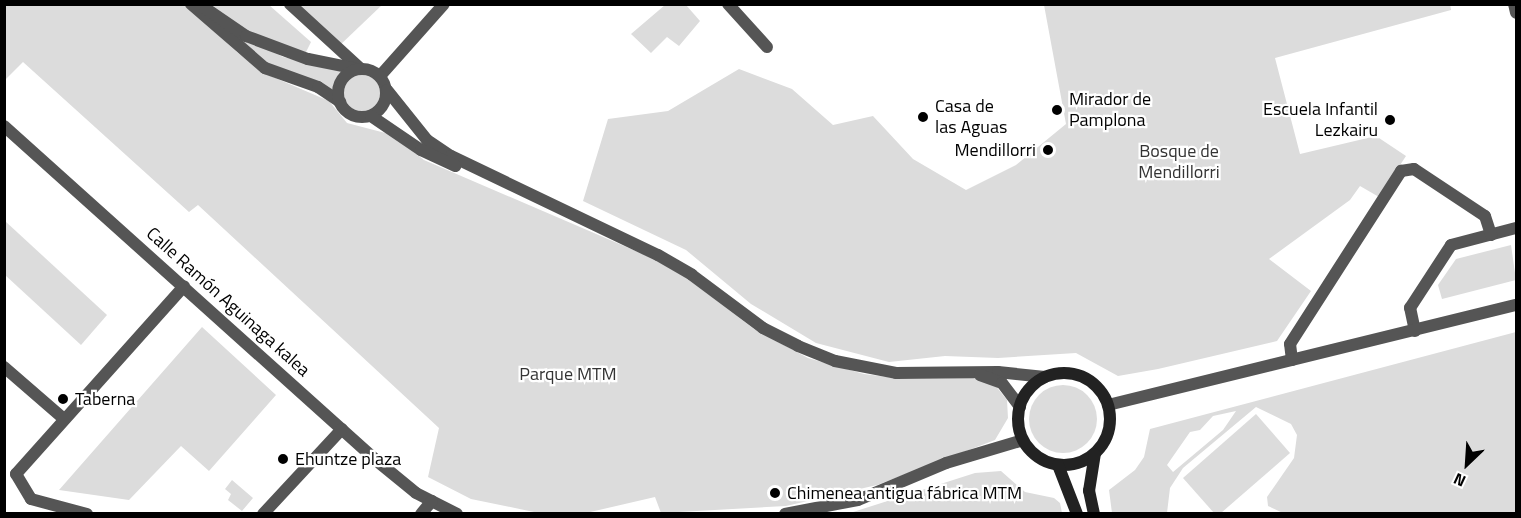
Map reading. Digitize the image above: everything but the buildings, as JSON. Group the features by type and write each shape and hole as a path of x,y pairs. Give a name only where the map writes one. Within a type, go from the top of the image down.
{"main road":[{"path":"1095,454 1071,465 1058,465 1032,452 1023,440 1020,407 1029,390 1045,377 1076,374 1101,391 1108,405 1109,432 1095,454 1089,491 1095,513"},
{"path":"1058,465 1072,495 1077,513"}],"street":[{"path":"191,4 265,68 318,87 340,102 350,114 371,116 421,150 482,178 513,188"},
{"path":"201,4 246,36 309,58 380,76 387,90 427,140 513,188 658,255 692,275 763,328 798,346 835,361 896,373 958,372 1045,377"},
{"path":"290,4 359,69"},
{"path":"380,76 444,4"},
{"path":"728,4 767,47"},
{"path":"1514,4 1516,13"},
{"path":"340,102 340,83 359,69"},
{"path":"371,116 383,106 387,90"},
{"name":"Calle Ramón Aguinaga kalea","path":"4,126 377,461 432,501 458,513"},
{"path":"1292,360 1290,344 1401,171 1414,170 1485,216 1491,235"},
{"path":"1415,331 1410,308 1451,245 1516,228"},
{"path":"87,513 31,499 10,472 64,419 184,286"},
{"path":"1108,405 1516,305"},
{"path":"4,368 64,419"},
{"path":"958,372 1002,383 1020,407"},
{"path":"263,513 342,429"},
{"path":"785,513 858,500 946,464 1023,440"},
{"path":"421,513 432,501"}],"green space":[{"name":"Bosque de Mendillorri","path":"1450,4 1451,10 1275,58 1300,154 1376,136 1406,156 1379,197 1360,186 1350,200 1269,259 1311,291 1277,341 1158,369 1118,376 1076,353 998,358 945,356 889,362 816,343 751,304 686,250 583,201 608,119 668,111 739,69 792,89 833,125 873,116 913,159 966,190 1016,165 1066,124 1044,5"},
{"name":"Parque MTM","path":"5,5 185,5 238,53 266,74 329,101 347,123 393,135 424,160 652,258 687,278 754,329 808,358 864,374 903,379 973,378 995,385 1007,400 1008,418 995,440 877,485 786,506 661,513 655,497 586,513 539,513 471,499 428,477 439,428 198,205 189,212 23,62 5,80"},
{"path":"205,5 269,5 311,42 305,54 257,37"},
{"path":"290,5 382,5 338,47"},
{"path":"665,5 686,5 700,21 679,46 667,37 651,53 631,34"},
{"path":"222,26 283,57 344,70 332,92 269,67"},
{"path":"362,75 375,80 380,93 375,106 362,111 349,106 344,93 349,80"},
{"path":"5,221 107,315 81,345 5,275"},
{"path":"1511,245 1516,280 1442,299 1438,285 1456,259"},
{"path":"202,327 276,395 209,471 181,446 129,500 59,490"},
{"path":"1516,332 1516,513 1283,513 1268,506 1267,497 1294,458 1297,435 1291,424 1256,407 1183,468 1170,488 1167,513 1112,513 1109,490 1135,470 1144,457 1150,429","holes":["1236,411 1223,430 1173,472 1167,465 1190,432 1200,430 1213,416"]},
{"path":"1063,385 1076,388 1087,395 1094,406 1097,419 1094,432 1087,443 1076,450 1063,453 1050,450 1039,443 1032,432 1029,419 1032,406 1039,395 1050,388"},
{"path":"1256,414 1290,453 1221,513 1214,513 1183,478"},
{"path":"1001,471 1025,492 1054,498 1060,503 1062,513 850,513 975,473"},
{"path":"232,480 253,498 242,511 228,500 231,494 225,489"}],"place":[{"name":"Mirador de Pamplona","path":"1057,110"},
{"name":"Casa de las Aguas","path":"923,117"},
{"name":"Escuela Infantil Lezkairu","path":"1390,120"},
{"name":"Mendillorri","path":"1048,150"},
{"name":"Taberna","path":"63,399"},
{"name":"Ehuntze plaza","path":"283,459"},
{"name":"Chimenea antigua fábrica MTM","path":"775,493"}]}
